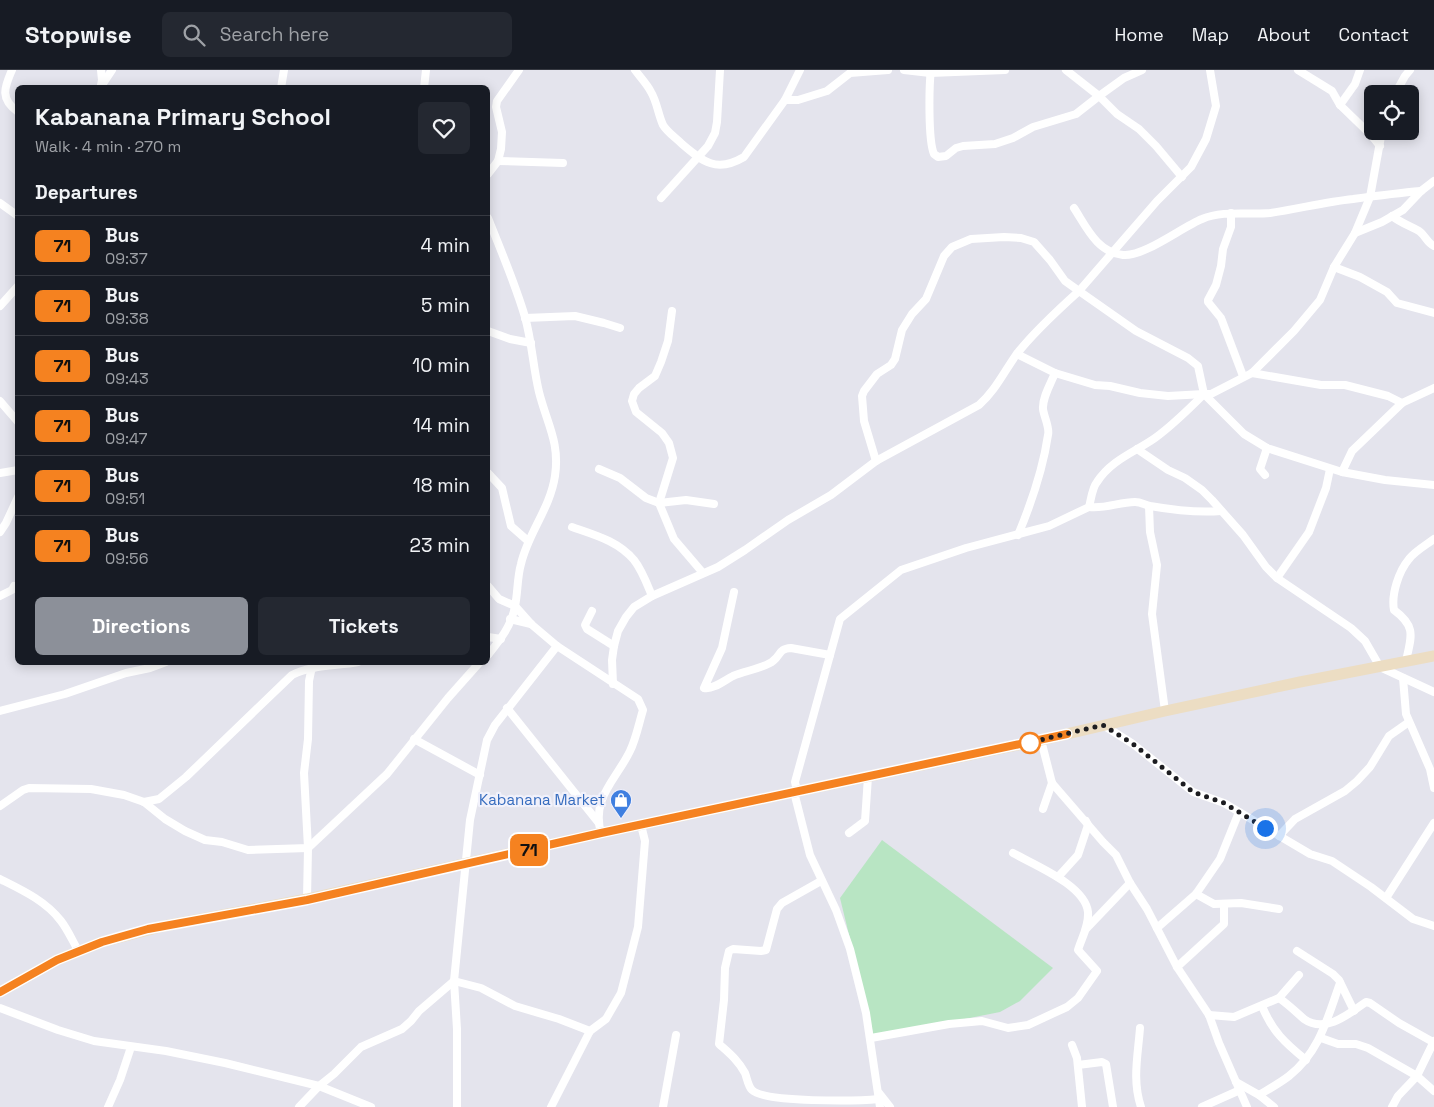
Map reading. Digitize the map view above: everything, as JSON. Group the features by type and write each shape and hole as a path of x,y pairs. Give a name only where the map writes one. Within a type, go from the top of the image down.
{"street":[{"path":"7,103 5,87 12,70"},
{"path":"101,70 101,85"},
{"path":"102,85 112,70"},
{"path":"282,85 284,70"},
{"path":"419,70 426,74"},
{"path":"490,171 498,161 502,132 496,101 519,70"},
{"path":"635,70 650,91 663,125 698,158 708,164 735,163 744,157 785,100 800,70"},
{"path":"661,198 708,146 715,133 720,70"},
{"path":"785,100 798,100 827,91 850,73 888,70"},
{"path":"904,70 931,72 1005,70"},
{"path":"931,72 929,90 931,143 934,154 938,157 949,155 956,148 963,146 984,146 1004,141 1033,127 1076,114 1124,78 1142,70"},
{"path":"613,684 612,660 618,631 634,607 652,596 718,566 788,520 831,496 876,461 980,405 989,396 1017,354 1065,303 1079,291 1157,201 1191,167 1206,139 1216,106 1210,70"},
{"path":"1298,70 1332,91 1340,105 1371,134 1380,146"},
{"path":"1340,105 1355,84 1360,70"},
{"path":"1400,85 1410,70"},
{"path":"1072,72 1117,114 1139,130 1156,146 1182,176"},
{"path":"0,98 15,110"},
{"path":"1017,354 1055,372 1095,385 1110,386 1140,394 1168,396 1212,394 1252,372 1294,331 1320,300 1334,267 1356,233 1370,197 1381,140"},
{"path":"498,161 563,163"},
{"path":"1356,233 1382,222 1403,210 1421,191 1434,181"},
{"path":"1074,208 1103,249 1126,256 1138,252 1202,219 1231,213 1268,213 1421,191"},
{"path":"0,203 15,214"},
{"path":"1231,213 1231,227 1223,249 1216,286 1208,302 1221,318 1243,376"},
{"path":"1392,216 1404,225 1421,232 1430,244 1434,246"},
{"path":"490,223 525,318 544,412 554,436 556,450 552,491 546,509 528,541 520,565 515,606 501,639 490,652"},
{"path":"876,461 864,422 862,396 877,374 891,365 895,359 902,330 912,314 926,299 944,256 952,247 971,239 986,237 1021,238 1034,242 1065,281 1136,331 1198,366 1204,394 1244,434 1267,448 1342,472 1385,480 1434,485"},
{"path":"1334,267 1360,277 1387,292 1397,303 1434,313"},
{"path":"0,306 15,289"},
{"path":"672,311 668,341 655,376 639,388 634,394 632,401 636,412 662,433 669,443 673,458 659,502 674,539 703,573"},
{"path":"525,318 575,316 620,328"},
{"path":"490,332 510,340 531,343"},
{"path":"1018,535 1039,475 1049,433 1043,408 1055,372"},
{"path":"1252,372 1321,385 1345,385 1388,396 1402,403"},
{"path":"1342,472 1352,451 1402,403 1434,388"},
{"path":"1089,508 1096,483 1105,472 1124,455 1155,438 1181,417 1204,394"},
{"path":"0,401 15,418"},
{"path":"1265,475 1260,469 1267,448"},
{"path":"1137,449 1168,470 1194,484 1212,500 1277,578 1298,594 1351,628 1365,641 1380,667 1434,692"},
{"path":"599,469 620,478 646,498 659,502 686,500 714,504"},
{"path":"1277,578 1309,532 1326,488 1330,469"},
{"path":"0,473 15,470"},
{"path":"490,475 502,488 511,526 528,541"},
{"path":"879,1099 871,1038 850,949 836,910 810,855 795,782 840,620 901,570 966,548 1049,526 1089,508 1138,502 1149,506 1221,512"},
{"path":"0,532 15,504"},
{"path":"1149,506 1150,532 1157,565 1152,614 1165,711"},
{"path":"572,527 620,546 634,561 652,596"},
{"path":"1406,661 1412,637 1404,618 1394,610 1392,604 1394,590 1410,557 1434,539"},
{"path":"0,596 12,590 14,586"},
{"path":"490,588 499,599 515,606 531,624 557,646 638,699 642,710 631,749 606,789 600,806 599,828"},
{"path":"734,592 722,648 704,688 710,688 734,675 773,661 781,650 785,648 830,655"},
{"path":"592,611 585,625 587,629 614,646"},
{"path":"510,620 531,624"},
{"path":"490,637 501,639"},
{"path":"457,1107 457,1038 454,981 470,820 487,740 494,725 557,646"},
{"path":"0,992 57,960 102,942 164,926 307,900 466,863 599,828 641,825 1041,740 1165,711 1434,656"},
{"path":"0,711 65,694 126,673 158,665"},
{"path":"307,900 308,848 304,773 308,739 309,681 312,665"},
{"path":"144,802 159,799 206,759 292,675 312,665 334,667 344,665"},
{"path":"0,806 29,788 91,789 124,795 144,802 165,819 205,840 222,842 248,850 308,848 387,774 414,739 477,665"},
{"path":"1403,678 1406,714 1430,769 1434,788"},
{"path":"507,708 599,828"},
{"path":"1279,836 1295,819 1345,791 1357,781 1370,767 1389,736 1409,722"},
{"path":"1103,725 1133,744 1193,792 1224,803 1310,854 1332,861 1413,919 1434,926"},
{"path":"414,739 480,775"},
{"path":"1041,740 1052,783 1116,855 1177,966 1209,1015 1247,1107"},
{"path":"849,833 862,824 867,817 868,777"},
{"path":"1043,809 1052,783"},
{"path":"1157,928 1196,894 1220,859 1239,812"},
{"path":"1058,877 1078,855 1088,825 1085,820"},
{"path":"1386,898 1434,823"},
{"path":"551,1107 590,1031 606,1019 620,993 638,927 645,842 641,825"},
{"path":"871,1038 949,1024 986,1021 1008,1028 1028,1025 1067,1007 1078,998 1097,972 1078,950 1086,928 1087,906 1074,890 1058,877 1013,853"},
{"path":"0,879 32,895 47,906 60,920 79,952"},
{"path":"821,881 782,903 778,909 766,950 761,952 732,949 729,951 725,968 724,1000 718,1044 738,1061 752,1090 760,1095 807,1100 879,1099 890,1107"},
{"path":"1086,928 1130,883"},
{"path":"1196,894 1212,904 1244,904 1279,908"},
{"path":"1177,966 1190,957 1224,924 1224,905"},
{"path":"1297,951 1333,974 1340,983 1354,1011"},
{"path":"1209,1015 1234,1017 1262,1006 1280,998 1299,975"},
{"path":"454,981 481,988 515,1006 559,1019 590,1031"},
{"path":"299,1107 361,1047 402,1029 418,1011 454,981"},
{"path":"1259,1094 1289,1076 1306,1060 1321,1038 1340,983"},
{"path":"1280,998 1292,1006 1305,1020 1319,1025 1325,1025 1354,1011 1366,1002 1370,1003 1399,1023 1434,1042 1417,1076 1398,1096 1392,1107"},
{"path":"1262,1006 1269,1023 1284,1042 1306,1060"},
{"path":"0,1008 85,1039 166,1051 225,1063 319,1086 371,1107"},
{"path":"1140,1028 1136,1056 1136,1078 1141,1107"},
{"path":"663,1107 676,1035"},
{"path":"1321,1038 1338,1044 1356,1044 1368,1048 1417,1076 1434,1091"},
{"path":"1072,1045 1078,1065 1082,1107"},
{"path":"108,1107 120,1080 131,1047"},
{"path":"1078,1065 1102,1062 1106,1064 1113,1107"},
{"path":"1236,1082 1259,1094 1274,1107"},
{"path":"1202,1107 1240,1090"}],"green space":[{"path":"882,840 1053,968 1020,1001 1000,1012 874,1037 840,898"}],"bus line":[{"name":"71","path":"0,992 57,960 102,942 148,929 307,900 601,833 1067,734"}],"place":[{"name":"Kabanana Market","path":"621,819"}],"route":[{"path":"1030,743 1023,744 1103,725 1133,744 1193,792 1224,803 1265,828"}]}
